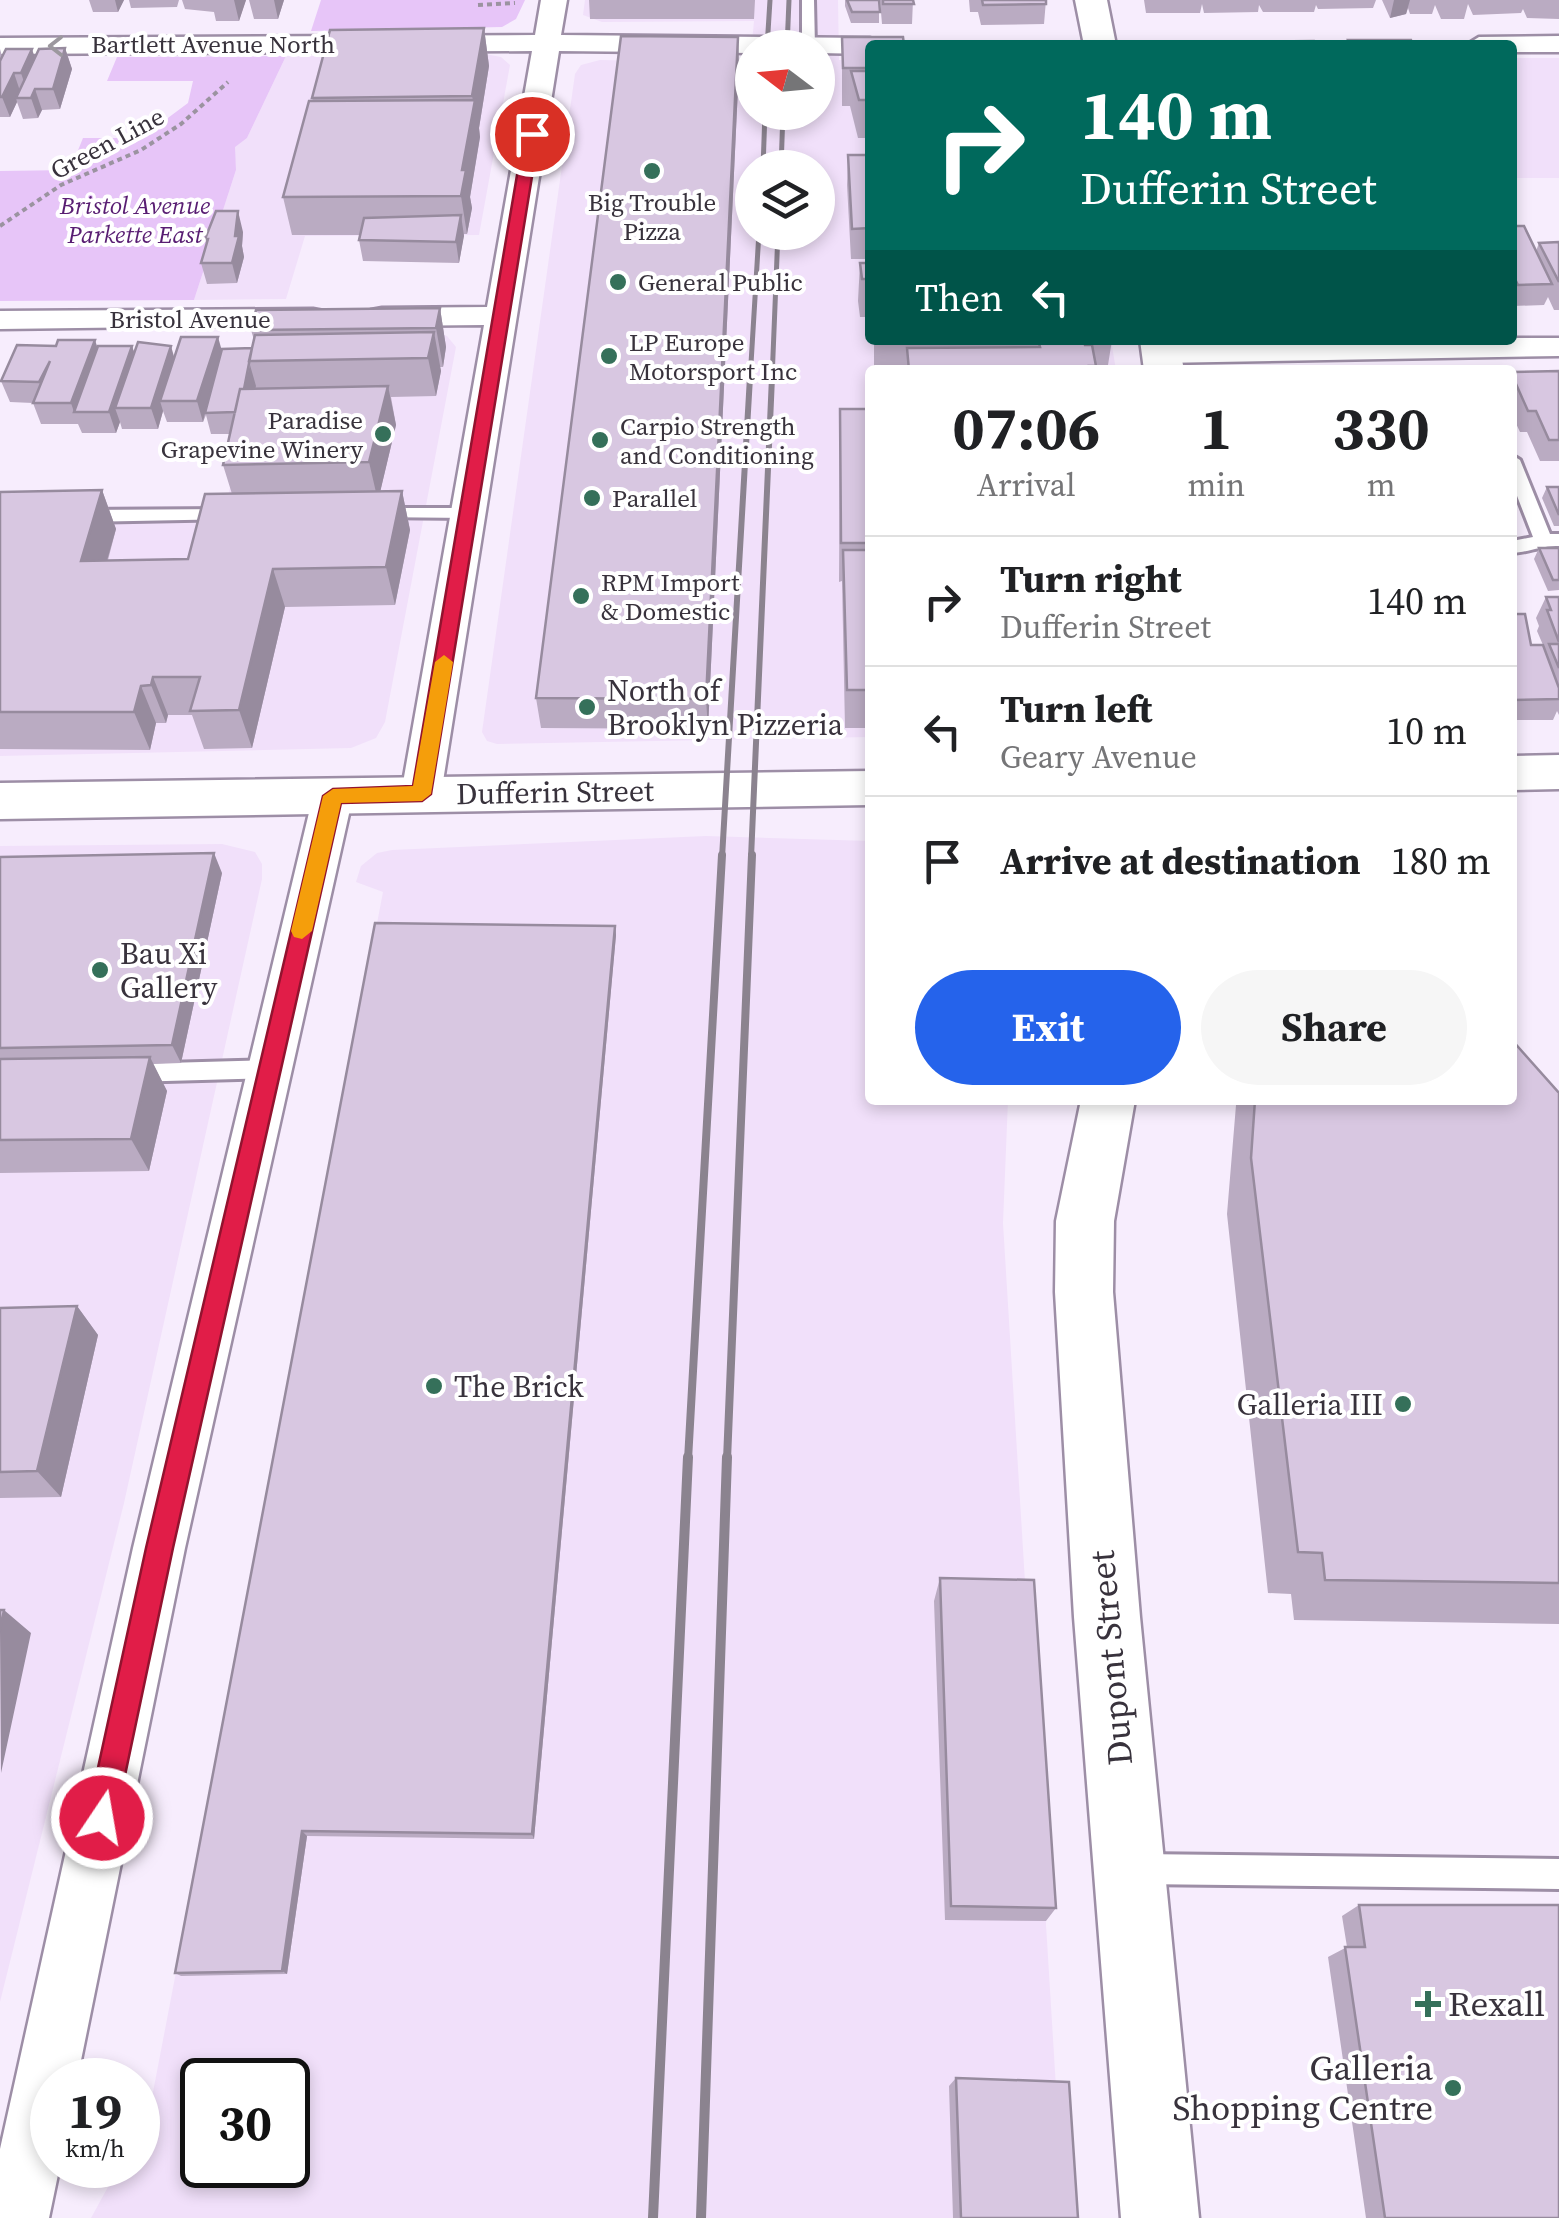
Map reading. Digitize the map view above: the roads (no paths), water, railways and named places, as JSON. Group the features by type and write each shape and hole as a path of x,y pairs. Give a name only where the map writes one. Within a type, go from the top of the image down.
{"main road":[{"path":"1091,0 1099,40"},
{"path":"1517,773 1559,772"},
{"name":"Dufferin Street","path":"0,801 865,788"},
{"name":"Dupont Street","path":"1107,1105 1086,1221 1084,1292 1101,1545 1160,2218"}],"street":[{"path":"422,794 554,0"},
{"name":"Bartlett Avenue North","path":"0,46 547,42 735,45"},
{"path":"1517,45 1559,44"},
{"name":"Bartlett Avenue North","path":"835,46 865,46"},
{"name":"Bristol Avenue","path":"0,320 501,316"},
{"path":"1161,354 1559,346"},
{"path":"17,2218 159,1548 333,796"}],"lane":[{"path":"808,0 808,30"},
{"path":"1517,470 1551,540 1517,547"},
{"path":"355,513 468,513"},
{"path":"59,516 256,514"},
{"path":"116,1073 272,1068"},
{"path":"1130,1869 1559,1874"}],"railway":[{"path":"768,30 770,0"},
{"path":"788,30 789,0"},
{"path":"764,130 764,150"},
{"path":"782,130 782,150"},
{"path":"750,380 758,250"},
{"path":"772,380 777,250"},
{"path":"722,858 750,377"},
{"path":"751,858 772,377"},
{"path":"688,1460 722,855"},
{"path":"727,1460 752,855"},
{"path":"653,2218 688,1457"},
{"path":"701,2218 727,1457"}],"place":[{"name":"Big Trouble Pizza","path":"652,171"},
{"name":"General Public","path":"618,282"},
{"name":"LP Europe Motorsport Inc","path":"609,356"},
{"name":"Paradise Grapevine Winery","path":"383,434"},
{"name":"Carpio Strength and Conditioning","path":"600,440"},
{"name":"Parallel","path":"592,498"},
{"name":"RPM Import & Domestic","path":"581,596"},
{"name":"North of Brooklyn Pizzeria","path":"587,707"},
{"name":"Bau Xi Gallery","path":"100,970"},
{"name":"The Brick","path":"434,1386"},
{"name":"Galleria III","path":"1403,1404"},
{"name":"Rexall","path":"1428,2004"},
{"name":"Galleria Shopping Centre","path":"1453,2088"}],"park label":[{"name":"Bristol Avenue Parkette East","path":"135,220"}]}
